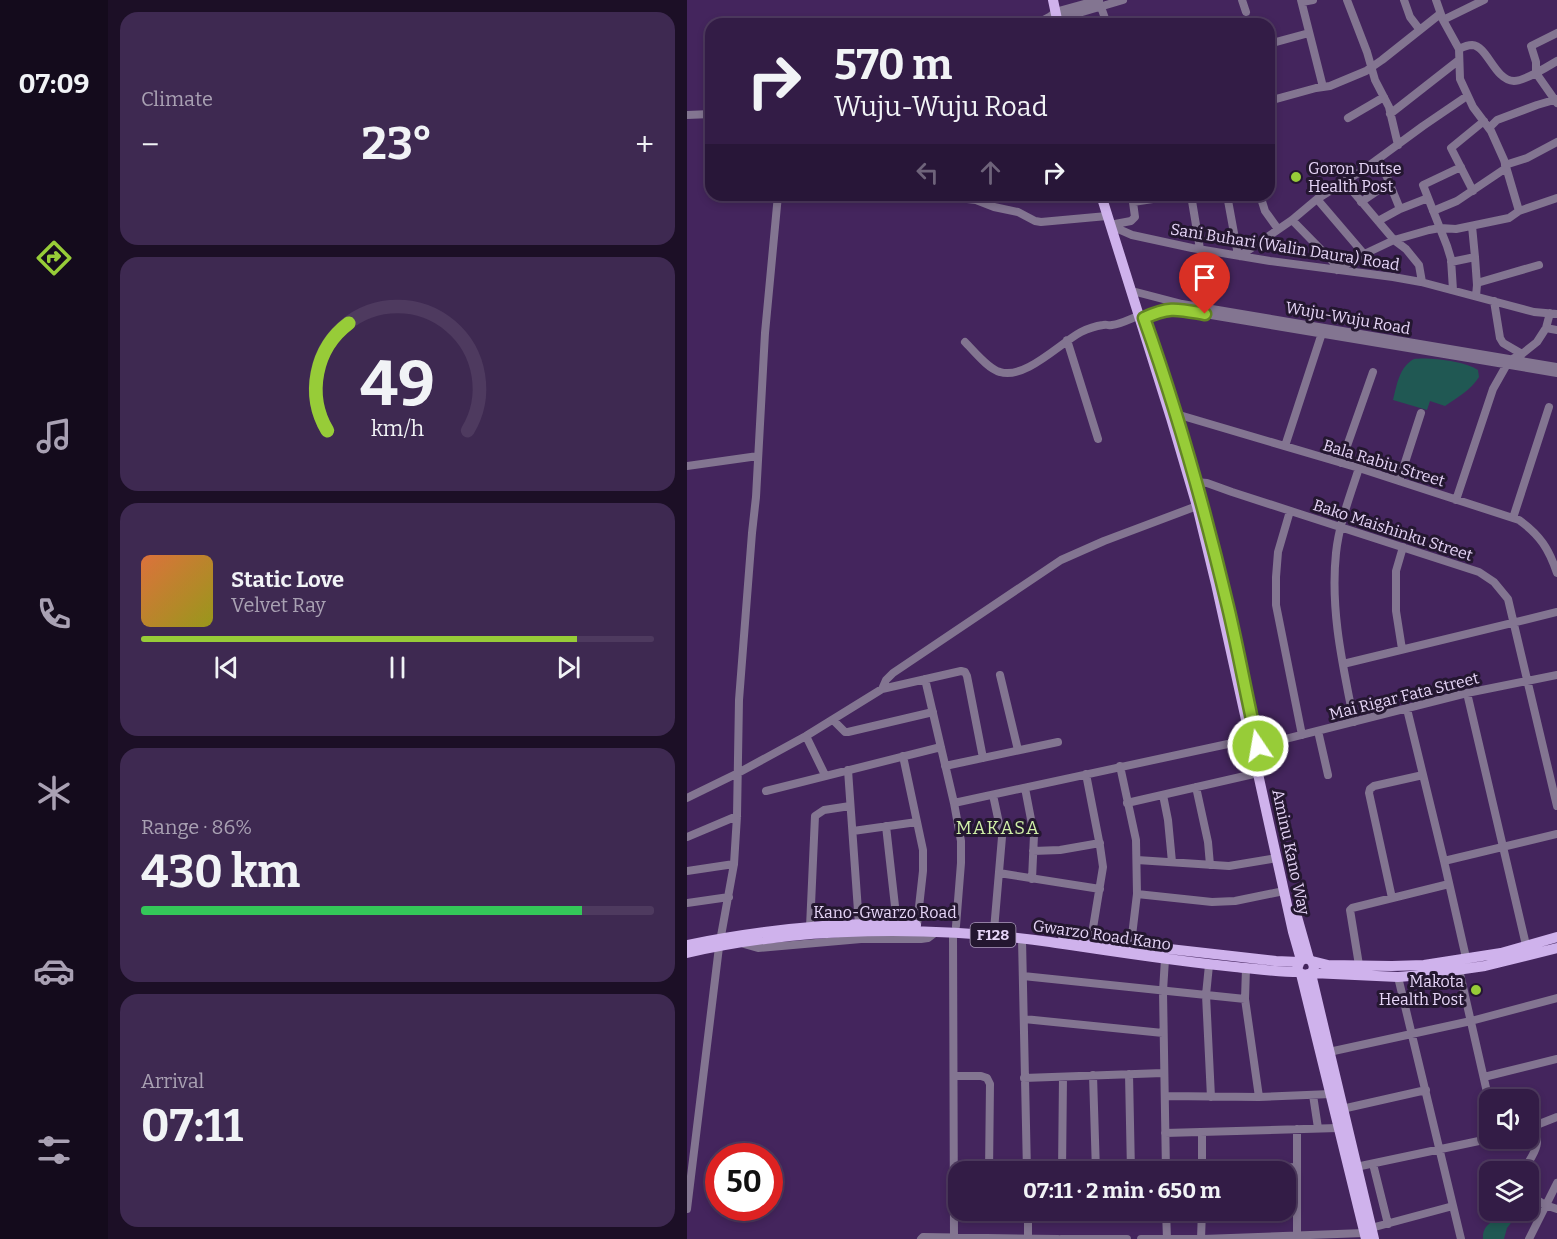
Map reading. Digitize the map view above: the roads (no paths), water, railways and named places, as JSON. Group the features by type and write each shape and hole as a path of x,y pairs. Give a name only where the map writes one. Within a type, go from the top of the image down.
{"main road":[{"path":"1053,0 1058,15"},
{"name":"Aminu Kano Way","path":"1103,201 1136,292 1141,317 1176,414 1196,482 1203,520 1228,608 1254,742 1290,890 1305,967"},
{"name":"Aminu Kano Way","path":"1107,201 1203,520"},
{"name":"Aminu Kano Way","path":"1254,742 1258,773 1271,817 1277,858 1293,932 1305,967"},
{"name":"Kano-Gwarzo Road","path":"689,952 720,943 810,927 897,924 994,930 1131,944 1398,977 1463,965 1526,957 1557,948"},
{"name":"Gwarzo Road Kano","path":"720,943 845,933 937,932 954,929 1209,965 1246,968 1305,967"},
{"name":"Kano-Gwarzo Road","path":"1305,967 1463,965 1557,937"},
{"path":"1305,967 1329,1052 1356,1167 1369,1235"},
{"path":"1305,967 1338,1128 1369,1235"}],"street":[{"path":"1058,15 1100,3 1123,0"},
{"path":"1242,0 1246,12"},
{"path":"1313,0 1301,1 1323,87"},
{"path":"1347,0 1375,80 1390,114 1398,145"},
{"path":"1404,0 1410,17 1420,30"},
{"path":"1435,0 1441,17 1459,49 1459,79 1473,107 1487,124 1506,167 1519,211"},
{"path":"1275,99 1330,86 1366,71 1441,17 1484,0"},
{"path":"1100,3 1105,18"},
{"path":"1275,42 1309,33"},
{"path":"1473,191 1451,148 1487,124 1537,105 1556,101 1536,73 1536,62 1531,46 1557,33"},
{"path":"1459,49 1471,45 1476,46 1502,76 1512,81 1518,81 1557,61"},
{"path":"1390,114 1459,60"},
{"path":"1228,201 1239,255 1467,96"},
{"path":"1348,118 1384,97"},
{"path":"687,115 705,114"},
{"path":"1433,211 1457,201 1506,167 1557,142"},
{"path":"1377,160 1387,177 1400,209"},
{"path":"1453,290 1451,262 1423,184 1461,167"},
{"path":"1344,181 1394,240 1406,249 1419,265 1422,282"},
{"path":"1361,202 1389,183"},
{"path":"1378,221 1428,198"},
{"path":"1292,220 1338,269 1394,240 1440,228 1456,229 1509,218 1519,211 1557,198"},
{"path":"1317,199 1364,254"},
{"path":"687,1209 720,943 734,864 739,700 765,333 777,201"},
{"path":"979,201 1018,212 1041,222 1131,221 1134,217 1133,201"},
{"path":"1192,201 1200,249"},
{"path":"1262,201 1265,211 1278,229"},
{"name":"Sani Buhari (Walin Daura) Road","path":"1112,222 1132,235 1200,249 1378,274 1422,282 1534,312 1554,312"},
{"path":"1472,226 1476,255 1476,297"},
{"path":"1451,262 1475,257"},
{"path":"1477,283 1539,265"},
{"name":"Wuju-Wuju Road","path":"1136,292 1182,304 1509,362 1557,373"},
{"path":"1494,301 1500,338 1503,343 1522,354"},
{"name":"Wuju-Wuju Road","path":"965,342 998,372 1009,373 1041,360 1083,330 1113,325 1171,309 1509,362 1557,367"},
{"path":"1456,500 1493,388 1509,362 1537,342 1554,312"},
{"path":"1546,328 1557,330"},
{"path":"1285,446 1322,333"},
{"path":"1067,340 1098,439"},
{"path":"1341,463 1373,372"},
{"path":"1513,518 1549,407"},
{"path":"1399,481 1421,413"},
{"name":"Bala Rabiu Street","path":"1176,414 1359,468 1519,520 1533,530 1553,552 1557,573"},
{"path":"687,466 758,456"},
{"path":"1354,723 1335,622 1334,585 1336,552 1341,526 1359,468"},
{"name":"Bako Maishinku Street","path":"1196,482 1207,483 1479,572 1494,582 1507,600 1557,806"},
{"path":"882,688 893,673 1061,560 1197,506"},
{"path":"1290,511 1278,552 1275,577 1276,605 1302,735"},
{"path":"1403,547 1396,571 1396,610 1403,649"},
{"path":"1343,664 1557,612"},
{"path":"687,798 806,736 882,688 961,671 966,674 983,758"},
{"path":"1000,675 1018,750"},
{"name":"Mai Rigar Fata Street","path":"954,803 1120,766 1302,735 1467,693 1557,675"},
{"path":"925,679 961,841 954,929 955,1161"},
{"path":"1467,693 1526,945"},
{"path":"1407,709 1449,884 1471,1021 1486,1089"},
{"path":"833,720 845,732 848,732 933,712"},
{"path":"1318,731 1328,775"},
{"path":"806,736 825,775"},
{"path":"945,766 1057,742"},
{"path":"766,791 941,747"},
{"path":"903,756 924,850 917,925"},
{"path":"1120,766 1136,840 1137,894 1131,944"},
{"path":"848,770 859,925"},
{"path":"1127,803 1258,773"},
{"path":"1086,774 1103,867 1091,940"},
{"path":"1392,898 1370,789 1374,786 1423,775"},
{"path":"1196,787 1208,842 1210,865"},
{"path":"1025,788 1034,835 1032,879"},
{"path":"993,795 1002,837 994,930"},
{"path":"1163,795 1172,862"},
{"path":"810,927 815,816 824,810 850,806"},
{"path":"687,837 737,816"},
{"path":"853,831 917,822"},
{"path":"886,826 897,924"},
{"path":"1444,861 1557,834"},
{"path":"1033,851 1060,850 1100,843"},
{"path":"1137,860 1229,866 1277,858"},
{"path":"687,872 734,864"},
{"path":"999,873 1100,889"},
{"path":"1359,965 1350,910 1352,908 1449,884"},
{"path":"1137,894 1212,902 1235,902 1284,891"},
{"path":"687,903 729,897"},
{"path":"1022,939 1027,1161"},
{"path":"1165,959 1163,991 1165,1161"},
{"path":"1209,965 1206,995 1211,1097"},
{"path":"1246,968 1245,999 1259,1096"},
{"path":"1023,975 1245,999"},
{"path":"1398,977 1461,1239"},
{"path":"1329,1052 1471,1021 1557,998"},
{"path":"1024,1020 1163,1033"},
{"path":"1484,1077 1557,1059"},
{"path":"1024,1078 1163,1073"},
{"path":"1129,1074 1131,1161"},
{"path":"954,1076 981,1076 987,1078 990,1084 989,1161"},
{"path":"1093,1076 1096,1161"},
{"path":"1062,1161 1063,1077"},
{"path":"1342,1109 1426,1090"},
{"path":"1165,1096 1331,1094"},
{"path":"1313,1095 1319,1128"},
{"path":"1539,1124 1557,1117"},
{"path":"1165,1133 1338,1128"},
{"path":"1297,1129 1297,1235"},
{"path":"1202,1132 1202,1161"},
{"path":"1356,1167 1479,1141"},
{"path":"1373,1164 1387,1224"},
{"path":"1529,1239 1557,1183"},
{"path":"1539,1201 1557,1209"},
{"path":"1202,1221 1202,1239 1369,1235 1387,1224 1453,1206"},
{"path":"955,1238 956,1221"},
{"path":"1028,1221 1028,1238"},
{"path":"1166,1221 1167,1239"},
{"path":"921,1239 923,1237 1127,1239"},
{"path":"1140,1239 1197,1239"}],"place":[{"name":"Goron Dutse Health Post","path":"1296,177"},
{"name":"Makota Health Post","path":"1476,990"}],"district":[{"name":"MAKASA","path":"998,828"}]}
